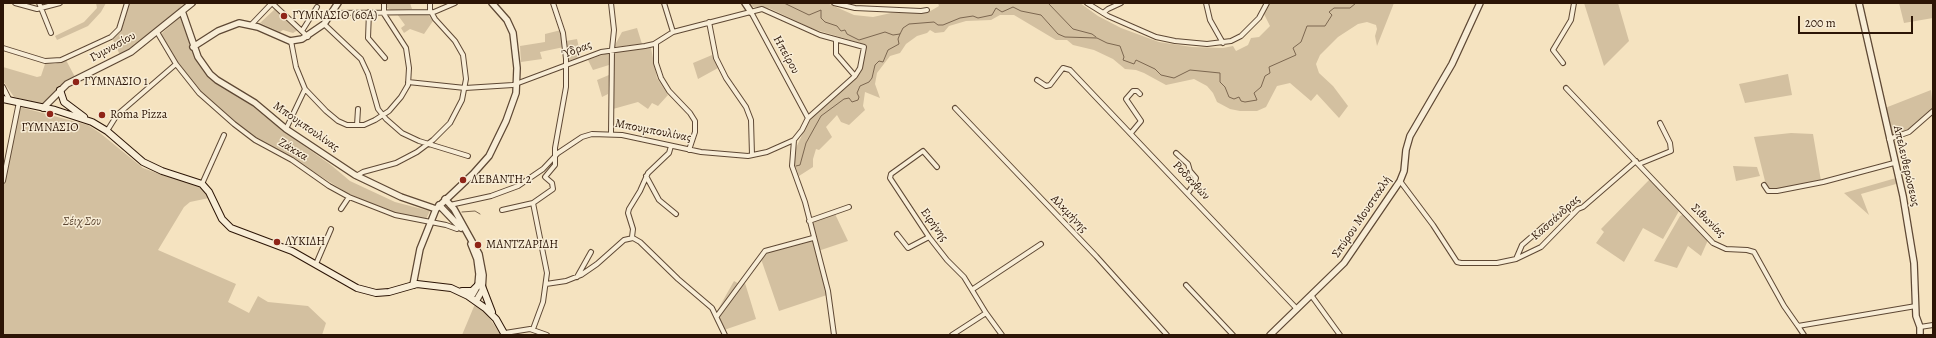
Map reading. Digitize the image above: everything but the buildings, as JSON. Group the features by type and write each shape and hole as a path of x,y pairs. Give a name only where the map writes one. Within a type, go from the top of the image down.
{"main road":[{"path":"60,90 64,102 87,119 107,131 143,162 162,171 192,179 202,184 209,192 222,219 229,227 238,232 273,242 316,264 351,285 368,292 387,292 413,285 431,285 470,291 480,285 493,315 505,334"},
{"path":"6,99 87,119"},
{"path":"451,288 474,299 493,315"}],"street":[{"path":"15,3 41,9 60,3"},
{"path":"39,3 51,33"},
{"path":"3,48 45,61 61,60 111,37 119,29 127,3"},
{"name":"Γυμνασίου","path":"43,108 60,90 75,80 127,54 157,32 192,3"},
{"path":"251,25 272,3 308,37"},
{"path":"194,47 228,27 239,23 251,25 292,41 308,37 324,24 333,13 338,3"},
{"path":"292,41 296,67 305,89 338,121 347,125 364,125 383,116 399,100 408,82 409,61 406,48 383,12 384,3"},
{"path":"356,176 360,173 396,163 413,155 428,145 454,116 466,88 466,67 461,51 455,41 440,26 430,12 430,3"},
{"path":"333,13 430,12 440,10 455,3"},
{"path":"413,285 420,249 430,222 438,207 445,199 474,174 491,153 508,116 517,84 516,50 513,31 507,20 492,3"},
{"path":"502,210 533,203 553,189 552,183 545,177 555,166 556,138 566,87 566,65 563,32 553,3"},
{"path":"611,3 614,27 612,49 612,133"},
{"path":"664,3 673,32"},
{"name":"Ηπείρου","path":"745,3 808,118"},
{"path":"834,3 855,8 927,10"},
{"path":"888,3 889,10"},
{"path":"1087,3 1138,30 1175,41 1193,43 1223,43 1241,36 1251,28 1259,18 1267,3"},
{"path":"1104,13 1108,9 1121,3"},
{"path":"1206,3 1210,20 1223,43"},
{"name":"Σπύρου Μουστακλή","path":"1270,335 1346,261 1400,180 1404,169 1407,145 1411,133 1452,64 1480,3"},
{"path":"1563,63 1553,50 1571,20 1574,3"},
{"name":"Απελευθερώσεως","path":"1859,3 1888,139 1903,196 1914,263 1916,316 1920,327 1920,335"},
{"path":"302,31 317,7"},
{"name":"Ύδρας","path":"408,82 466,88 517,84 612,49 642,47 656,43 673,32 750,12 765,10 809,31 864,47 860,68 855,76"},
{"name":"Μπουμπουλίνας","path":"182,11 194,47 210,74 255,103 286,129 356,176 401,197 438,207"},
{"path":"369,12 368,38 385,58"},
{"path":"709,22 716,58 726,78 746,107 751,120 752,155"},
{"path":"324,24 361,59 368,74 378,109 383,116 406,135 428,145 468,156"},
{"name":"Ζάκκα","path":"157,32 176,64 199,93 244,133 292,160 329,186 349,197 395,214 457,229"},
{"path":"834,335 828,292 801,189 792,166 794,140 802,130 808,118 855,76 836,54 836,40"},
{"path":"656,43 656,65 661,78 669,91 690,113 695,121 696,128 689,150"},
{"path":"107,131 117,115 176,64"},
{"name":"Ροδανθών","path":"1037,80 1046,86 1050,85 1062,68 1068,68 1188,192 1297,309"},
{"path":"3,87 6,99"},
{"name":"Σιθωνίας","path":"1566,88 1713,243 1726,249 1747,250 1754,252 1784,306 1798,326"},
{"path":"286,129 305,89"},
{"path":"1131,133 1141,121 1140,116 1126,99 1133,91 1137,91 1140,94"},
{"path":"3,181 19,102"},
{"name":"Αλκμήνης","path":"955,108 1096,256 1167,335"},
{"path":"358,109 358,125"},
{"path":"1888,139 1909,132 1933,111"},
{"name":"Κασσάνδρας","path":"1400,180 1433,224 1457,262 1497,263 1516,259 1541,247 1578,209 1584,207 1638,163 1670,151 1670,143 1660,123"},
{"name":"Μπουμπουλίνας","path":"450,205 491,196 514,188 533,177 546,167 555,156 584,136 592,134 612,133 689,150 752,155 767,152 794,140"},
{"path":"202,184 224,135"},
{"path":"632,237 633,230 628,212 640,191 646,175 669,153 671,146"},
{"name":"Ειρήνης","path":"938,167 923,151 890,176 893,185 929,237 947,260 963,274 986,313 1002,335"},
{"path":"1176,153 1188,164 1190,171 1196,178 1194,184 1188,192"},
{"path":"1764,185 1768,191 1777,191 1823,182 1894,163"},
{"path":"646,175 659,200 676,214"},
{"path":"341,209 349,197"},
{"path":"445,199 480,254 483,265 480,285"},
{"path":"533,203 547,270 543,302 533,329"},
{"path":"438,207 454,218 469,240 478,265 482,292 474,299"},
{"path":"809,221 849,207"},
{"path":"1516,259 1522,245 1544,226"},
{"path":"316,264 331,229"},
{"path":"897,234 908,248 929,237"},
{"path":"546,284 577,277 596,264 624,240 632,237"},
{"path":"632,237 640,242 678,279 708,304 717,316 725,335"},
{"path":"717,316 765,251 814,238"},
{"path":"973,289 1041,244"},
{"path":"577,277 591,252"},
{"path":"1186,285 1233,335"},
{"path":"1312,295 1340,335"},
{"path":"1804,335 1798,326 1916,306"},
{"path":"952,335 986,313"},
{"path":"1920,327 1933,325"},
{"path":"505,334 522,329 533,329 547,335"}],"green space":[{"path":"96,3 106,3 101,12 88,26 57,40 55,36 84,22 97,8"},
{"path":"129,3 187,3 184,6 182,5 180,9 133,48 120,55 112,38 119,32 124,23"},
{"path":"385,3 410,3 412,9 391,10 387,8"},
{"path":"750,3 827,3 854,15 873,17 891,13 927,13 939,6 938,3 1080,3 1098,16 1121,28 1159,42 1192,47 1223,48 1233,46 1236,51 1248,45 1251,38 1259,37 1270,26 1264,14 1269,3 1394,3 1377,46 1375,36 1377,29 1376,25 1367,22 1358,24 1338,37 1320,55 1316,64 1319,73 1333,86 1348,106 1339,118 1317,94 1311,101 1290,83 1277,86 1266,107 1257,111 1240,111 1230,109 1217,102 1213,93 1207,86 1194,79 1166,85 1144,73 1136,70 1125,69 1113,59 1094,50 1073,45 1067,40 1056,40 1014,15 1000,15 991,20 966,21 949,26 944,32 935,33 930,30 927,33 917,36 906,44 900,53 890,56 877,73 875,84 880,98 865,92 863,106 865,110 849,125 841,122 837,115 826,127 832,137 819,150 816,149 813,159 813,167 799,176 795,165 795,150 810,118 861,70 867,45 813,29 771,9 764,7 753,7"},
{"path":"1584,3 1618,3 1629,41 1604,66"},
{"path":"1899,3 1933,3 1933,18 1904,23"},
{"path":"275,9 298,30 293,33 283,30 280,32 260,23"},
{"path":"427,13 433,21 424,34 410,29 404,33 401,28 405,25 397,14"},
{"path":"180,17 192,49 206,71 248,99 283,131 331,165 350,181 395,202 430,211 426,219 395,214 347,193 289,156 251,135 235,122 195,86 177,63 161,34"},
{"path":"637,28 642,44 614,47 622,32"},
{"path":"561,30 564,47 540,52 542,59 521,62 520,46 545,42 545,34"},
{"path":"577,39 581,57 568,61 566,41"},
{"path":"651,48 657,78 668,95 658,106 652,103 648,109 638,102 613,109 614,51"},
{"path":"610,52 609,65 593,70 588,60"},
{"path":"712,55 718,68 698,79 693,63"},
{"path":"66,60 75,77 64,83 42,104 14,97 3,81 3,67 37,77 41,76 45,64 55,64"},
{"path":"1788,74 1792,95 1745,103 1739,84"},
{"path":"609,75 608,94 602,97 597,80"},
{"path":"1931,90 1933,108 1908,131 1893,136 1891,134 1885,108"},
{"name":"Σέιχ Σου","path":"20,107 88,125 143,168 165,176 193,183 203,189 209,198 190,202 184,207 158,250 236,284 228,302 249,313 258,296 268,302 308,306 326,323 322,335 3,335 3,187"},
{"path":"1791,133 1813,134 1821,181 1778,190 1775,188 1769,188 1766,185 1754,137"},
{"path":"1733,166 1757,167 1760,176 1736,181"},
{"path":"1896,178 1896,184 1861,194 1869,215 1844,193"},
{"path":"1650,179 1679,211 1663,239 1643,228 1624,262 1596,243 1604,232 1601,229"},
{"path":"835,214 848,241 818,251 811,221"},
{"path":"1684,214 1708,240 1701,256 1688,246 1677,268 1654,261 1680,216"},
{"path":"812,240 827,295 779,311 761,259 768,251"},
{"path":"734,281 741,285 745,283 756,319 724,330 716,313"},
{"path":"475,304 488,316 501,335 462,335"}],"waterway":[{"path":"784,3 809,15 821,10 821,18 825,22 837,26 841,31 845,30 847,34 859,40 885,32 893,35 900,34 903,28 909,24 934,22 938,25 943,25 960,18 973,16 978,18 992,15 996,8 1002,12 1013,7 1021,11 1041,15 1058,34 1065,37 1097,38 1107,43 1120,46 1124,57 1123,60 1134,64 1136,60 1155,69 1161,75 1174,78 1190,70 1220,73 1220,82 1225,87 1229,97 1234,99 1239,97 1241,101 1245,102 1257,100 1254,93 1261,87 1265,76 1270,73 1269,67 1296,55 1293,48 1301,42 1307,26 1325,26 1332,15 1329,12 1334,8 1350,8 1356,3"},
{"path":"1048,3 1073,29 1092,34 1096,37"},
{"path":"796,166 800,165 806,143 821,116 844,99 849,98 852,102 858,100 859,97 857,93 860,86 869,82 872,78 875,65 879,61 883,62 888,50 899,44 898,39 900,34"},
{"path":"462,212 475,211 480,214"}],"place":[{"name":"ΓΥΜΝΑΣΙΟ (60Α)","path":"284,16"},
{"name":"ΓΥΜΝΑΣΙΟ 1","path":"76,82"},
{"name":"ΓΥΜΝΑΣΙΟ","path":"50,114"},
{"name":"Roma Pizza","path":"102,115"},
{"name":"ΛΕΒΑΝΤΗ 2","path":"463,180"},
{"name":"ΛΥΚΙΔΗ","path":"277,242"},
{"name":"ΜΑΝΤΖΑΡΙΔΗ","path":"478,245"}]}
